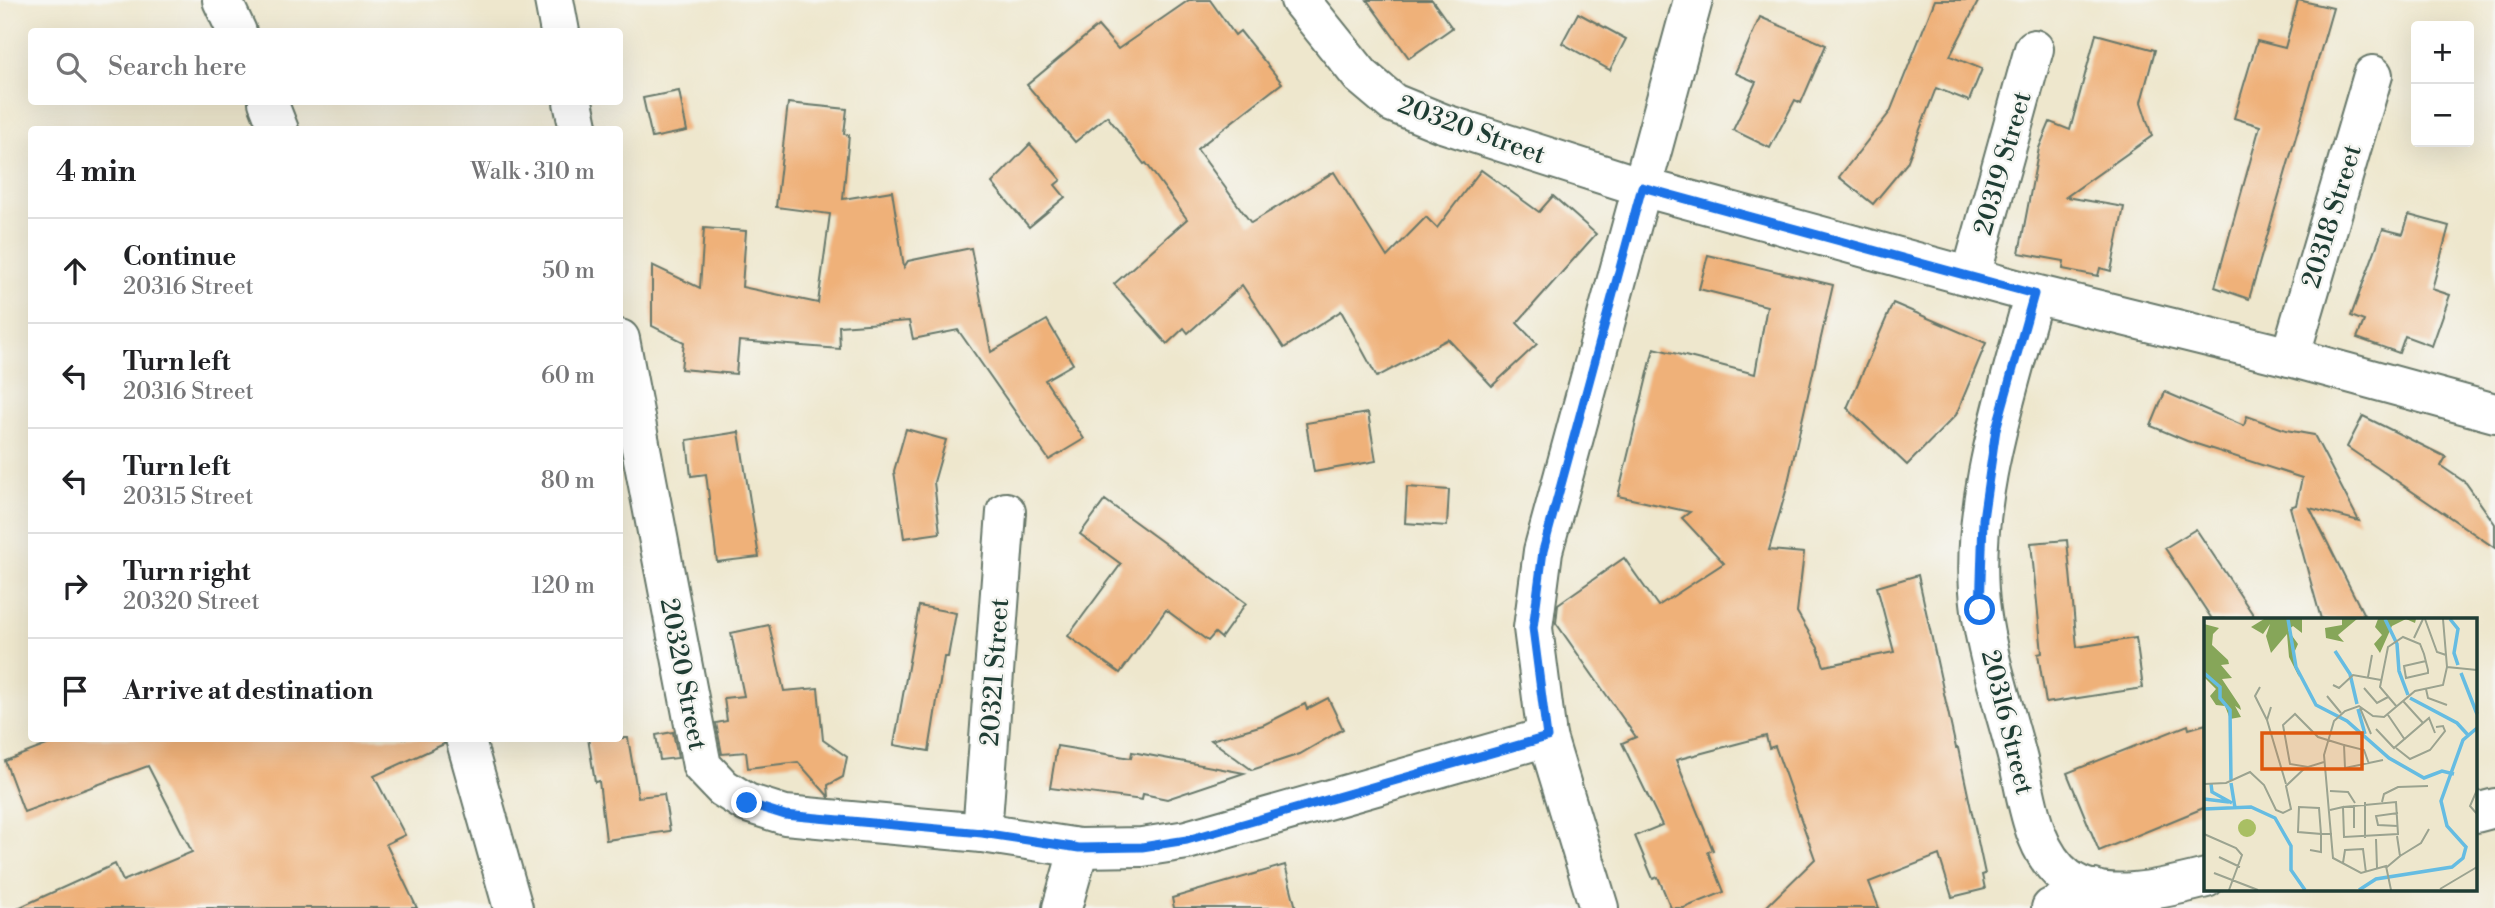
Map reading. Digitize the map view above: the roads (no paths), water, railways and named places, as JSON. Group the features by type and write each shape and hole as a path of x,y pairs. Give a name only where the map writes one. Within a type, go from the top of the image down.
{"street":[{"path":"222,0 235,28"},
{"path":"554,0 559,28"},
{"name":"20320 Street","path":"1300,0 1360,76 1393,103 1442,123 1642,187"},
{"path":"1599,908 1547,737 1533,628 1543,551 1693,0"},
{"name":"20319 Street","path":"1971,276 2034,49"},
{"name":"20318 Street","path":"2290,357 2373,75"},
{"path":"269,105 277,126"},
{"path":"574,105 578,126"},
{"path":"1642,187 2034,294 2290,357 2495,413"},
{"name":"20316 Street","path":"2034,294 1996,429 1981,533 1980,610 2038,841 2067,878 2094,889 2138,892 2204,878"},
{"name":"20320 Street","path":"623,355 702,766 731,793 747,803 785,815 982,833 1079,848 1142,847 1187,840 1547,737"},
{"name":"20321 Street","path":"982,833 1006,512"},
{"path":"466,742 513,908"},
{"path":"2478,812 2495,808"},
{"path":"1062,908 1079,848"},
{"path":"2051,908 2094,889"}]}
